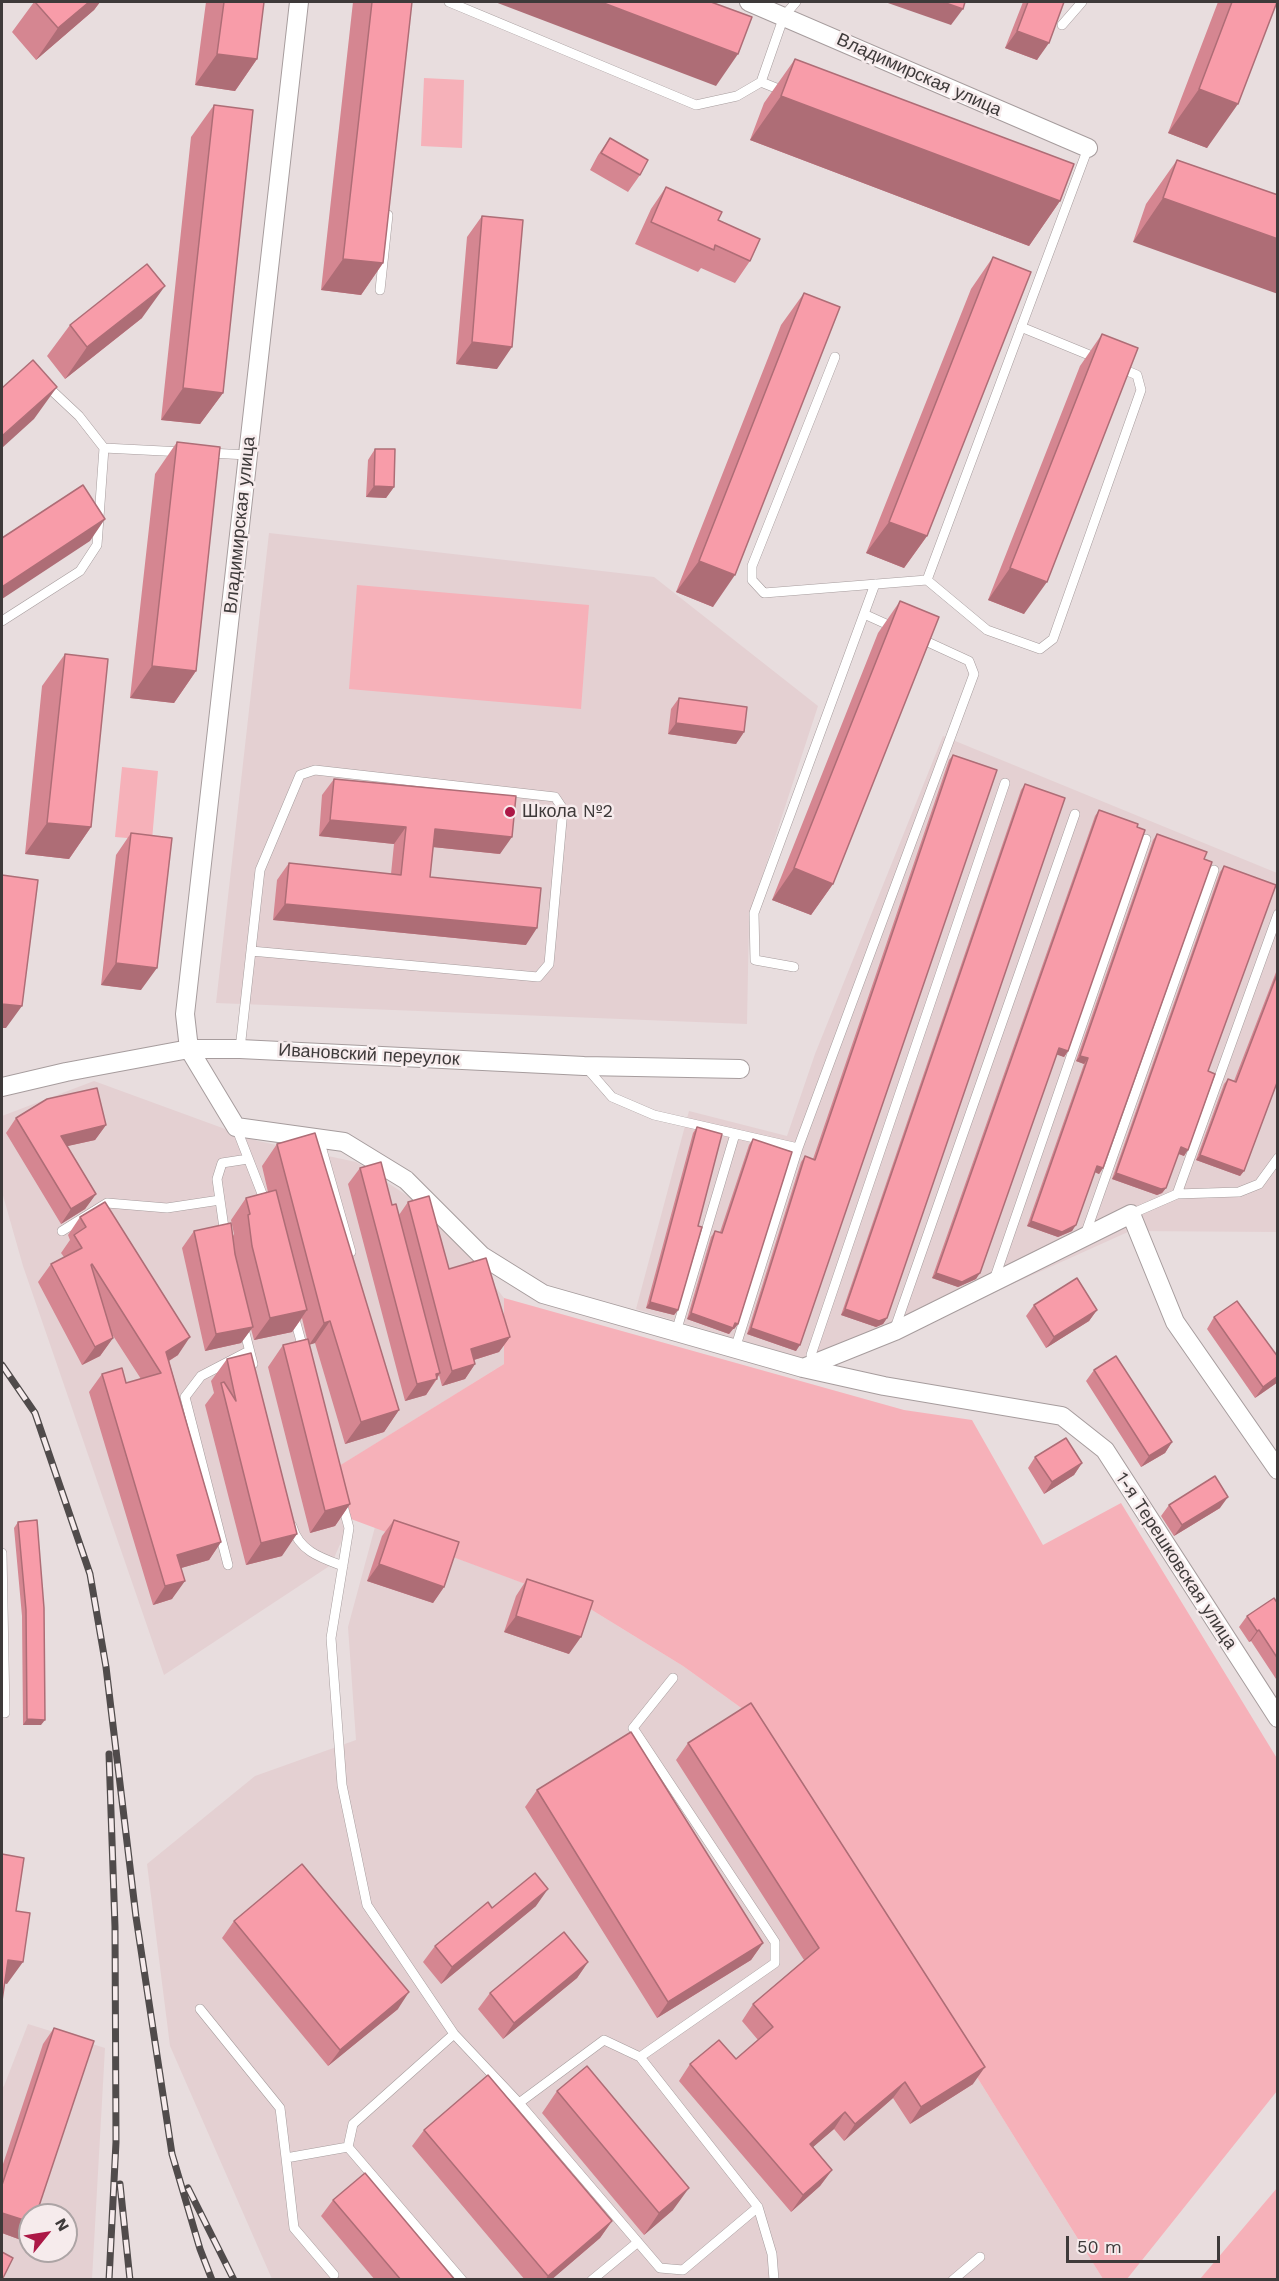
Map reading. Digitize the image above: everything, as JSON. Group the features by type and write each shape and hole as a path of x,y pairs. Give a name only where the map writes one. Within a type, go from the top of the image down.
{"street":[{"name":"Владимирская улица","path":"189,1049 185,1014 299,2"},
{"name":"Владимирская улица","path":"749,2 1088,148"},
{"name":"Ивановский переулок","path":"2,1087 66,1072 189,1049 240,1048 584,1066 740,1069"},
{"path":"189,1049 236,1127 344,1142 377,1167 406,1180 482,1256 543,1294 735,1349 808,1366 895,1331 1131,1214 1175,1322 1278,1470"},
{"name":"1-я Терешковская улица","path":"808,1366 885,1386 1062,1416 1105,1450 1278,1719"}],"lane":[{"path":"449,2 696,105 737,96 761,82 784,16 796,2"},
{"path":"1062,25 1082,2"},
{"path":"761,82 794,95"},
{"path":"927,580 1088,148"},
{"path":"1056,199 1067,204"},
{"path":"381,290 389,209"},
{"path":"835,357 752,566 752,580 764,592 927,580 987,630 1040,649 1053,639 1141,390 1137,375 1021,327"},
{"path":"2,621 80,572 97,545 104,448 80,416 47,386"},
{"path":"104,448 192,452"},
{"path":"203,453 249,455"},
{"path":"794,967 755,960 754,913 875,584"},
{"path":"735,1349 798,1148 974,674 969,661 864,614"},
{"path":"240,1048 250,951 260,870 300,775 315,770 555,797 563,808 549,964 538,977 250,951"},
{"path":"808,1366 1005,783"},
{"path":"895,1331 1075,814"},
{"path":"993,1282 1146,839"},
{"path":"1084,1238 1214,870"},
{"path":"1177,1194 1278,914"},
{"path":"584,1066 612,1097 654,1115 798,1148"},
{"path":"236,1127 268,1215"},
{"path":"676,1332 735,1134"},
{"path":"319,1139 354,1262"},
{"path":"1131,1214 1177,1194 1239,1192 1258,1184 1278,1158"},
{"path":"226,1246 217,1179 222,1163 249,1159"},
{"path":"62,1231 107,1203 167,1209 220,1200"},
{"path":"107,1203 110,1214"},
{"path":"292,1308 307,1366"},
{"path":"241,1316 255,1373"},
{"path":"228,1565 185,1397 201,1376 249,1351"},
{"path":"340,1493 349,1527 331,1638 342,1785 367,1905 453,2034 519,2103 660,2268 683,2270 758,2207"},
{"path":"291,1521 294,1532 313,1555 343,1566"},
{"path":"2,1554 5,1713"},
{"path":"640,2057 775,1963 775,1942 633,1728 673,1678"},
{"path":"200,2009 280,2108 294,2228 334,2275"},
{"path":"348,2147 353,2124 453,2034"},
{"path":"519,2103 604,2040 640,2057 758,2207 772,2254 774,2280"},
{"path":"286,2158 348,2147"},
{"path":"348,2147 462,2280"},
{"path":"592,2280 638,2242"},
{"path":"952,2280 980,2257"}],"shaded area":[{"path":"424,78 464,80 462,148 421,146"},
{"name":"Школа №2","path":"269,533 654,577 818,706 749,917 747,1024 216,1003"},
{"path":"357,585 589,605 581,709 349,689"},
{"path":"943,736 1277,873 1277,1232 1130,1231 862,1352 801,1358 636,1309 689,1111 787,1136 815,1054"},
{"path":"122,767 158,771 152,840 115,837"},
{"path":"94,1081 258,1141 356,1162 423,1206 504,1298 504,1364 340,1466 351,1519 331,1565 164,1675 23,1266 2,1192 2,1116"},
{"path":"504,1298 904,1410 972,1420 1043,1545 1121,1503 1278,1760 1277,2091 1127,2279 1103,2279 751,1715 683,1666 587,1607 351,1519 339,1466 504,1364"},
{"path":"375,1527 587,1607 683,1666 751,1715 1103,2279 272,2279 170,2046 147,1864 255,1776 356,1740 348,1627"},
{"path":"28,2024 105,2048 92,2279 2,2279 2,2088"},
{"path":"1277,2188 1277,2279 1200,2279"}],"building":[{"path":"35,2 89,2 58,28"},
{"path":"224,2 264,2 257,59 217,54"},
{"path":"372,2 412,2 383,263 343,259"},
{"path":"601,2 711,2 752,17 738,54"},
{"path":"943,2 965,2 963,9"},
{"path":"1028,2 1064,2 1049,43 1017,31"},
{"path":"1232,2 1277,2 1238,104 1199,89"},
{"path":"795,59 1074,164 1060,201 781,96"},
{"path":"214,105 253,110 223,393 183,388"},
{"path":"610,138 648,160 640,175 601,153"},
{"path":"1177,160 1278,195 1278,239 1163,198"},
{"path":"666,187 722,212 718,220 760,239 750,261 715,245 714,250 651,222"},
{"path":"482,216 523,220 512,347 472,342"},
{"path":"993,257 1031,272 927,536 889,522"},
{"path":"147,264 165,286 87,347 70,325"},
{"path":"804,293 840,307 735,575 699,561"},
{"path":"1102,334 1138,348 1047,582 1010,568"},
{"path":"33,360 57,387 2,436 2,388"},
{"path":"177,442 220,447 196,671 152,666"},
{"path":"375,449 395,449 394,487 374,486"},
{"path":"83,485 105,519 2,587 2,538"},
{"path":"900,601 939,617 833,884 794,868"},
{"path":"65,654 108,659 91,827 47,823"},
{"path":"679,698 747,707 744,732 676,723"},
{"path":"953,755 997,770 800,1345 751,1328 805,1156 815,1160"},
{"path":"334,779 516,796 512,837 435,829 430,877 541,888 537,928 285,904 289,863 401,875 406,827 330,820"},
{"path":"1025,784 1065,798 887,1318 879,1321 845,1309"},
{"path":"1099,810 1138,824 1137,827 1145,830 1068,1051 1059,1048 980,1273 962,1282 936,1273"},
{"path":"131,833 172,838 157,968 116,963"},
{"path":"1157,834 1207,852 1204,859 1212,862 1103,1168 1097,1166 1076,1225 1062,1232 1031,1221 1088,1058 1080,1056"},
{"path":"1224,866 1276,885 1208,1071 1215,1074 1188,1150 1181,1147 1166,1188 1161,1189 1116,1173"},
{"path":"2,875 38,880 22,1006 2,1004"},
{"path":"1278,972 1278,1080 1244,1171 1200,1155 1228,1079 1236,1082"},
{"path":"97,1088 106,1125 61,1136 96,1194 71,1209 16,1118 47,1099"},
{"path":"697,1127 722,1134 698,1226 702,1227 678,1310 650,1302"},
{"path":"315,1133 399,1410 361,1422 330,1321 324,1323 277,1144"},
{"path":"753,1139 792,1152 738,1324 735,1323 733,1328 691,1313 715,1231 722,1233"},
{"path":"381,1162 392,1205 396,1204 440,1373 436,1374 437,1379 417,1384 360,1168"},
{"path":"276,1190 307,1310 270,1318 252,1246 248,1215 250,1214 246,1198"},
{"path":"429,1196 449,1269 486,1258 510,1337 471,1349 475,1364 452,1371 408,1202"},
{"path":"105,1202 190,1337 166,1352 221,1542 177,1555 185,1581 165,1586 102,1374 122,1368 126,1383 161,1373 92,1264 113,1338 95,1347 51,1264 82,1248 74,1235 86,1227 80,1217"},
{"path":"231,1223 235,1254 253,1327 216,1334 194,1231"},
{"path":"1077,1278 1097,1310 1054,1337 1034,1305"},
{"path":"1237,1301 1278,1357 1278,1376 1263,1387 1214,1317"},
{"path":"308,1339 350,1504 325,1511 283,1345"},
{"path":"251,1353 297,1534 261,1543 221,1383 224,1382 236,1401 227,1359"},
{"path":"1116,1356 1172,1442 1149,1456 1094,1370"},
{"path":"1066,1438 1082,1463 1052,1482 1035,1457"},
{"path":"1215,1476 1228,1497 1182,1525 1169,1505"},
{"path":"37,1520 44,1608 45,1720 27,1719 26,1610 18,1522"},
{"path":"394,1520 459,1542 444,1587 379,1564"},
{"path":"527,1579 593,1601 581,1637 516,1616"},
{"path":"1274,1598 1278,1604 1278,1659 1247,1616"},
{"path":"751,1703 985,2067 921,2107 905,2082 855,2124 845,2112 810,2144 832,2170 803,2195 690,2064 719,2040 736,2059 773,2027 753,2004 819,1948 688,1743"},
{"path":"631,1732 763,1943 668,2002 537,1790"},
{"path":"2,1854 24,1858 16,1911 30,1913 23,1962 8,1960 2,2001"},
{"path":"302,1864 409,1992 340,2050 234,1921"},
{"path":"535,1873 548,1889 452,1967 435,1946 488,1902 492,1908"},
{"path":"564,1932 588,1962 514,2023 490,1993"},
{"path":"54,2028 94,2041 40,2203 18,2203 18,2218 2,2213 2,2185"},
{"path":"587,2066 689,2188 659,2213 557,2091"},
{"path":"488,2075 612,2221 548,2276 424,2130"},
{"path":"365,2173 455,2280 401,2280 333,2200"},
{"path":"2,2252 13,2258 2,2280"}],"railway":[{"path":"2,1365 35,1413 90,1574 106,1667 136,1917 172,2154 200,2249 212,2280"},
{"path":"109,1754 115,1927 116,2142 109,2280"},
{"path":"120,2184 130,2280"},
{"path":"188,2188 234,2280"}],"place":[{"name":"Школа №2","path":"510,812"}]}
